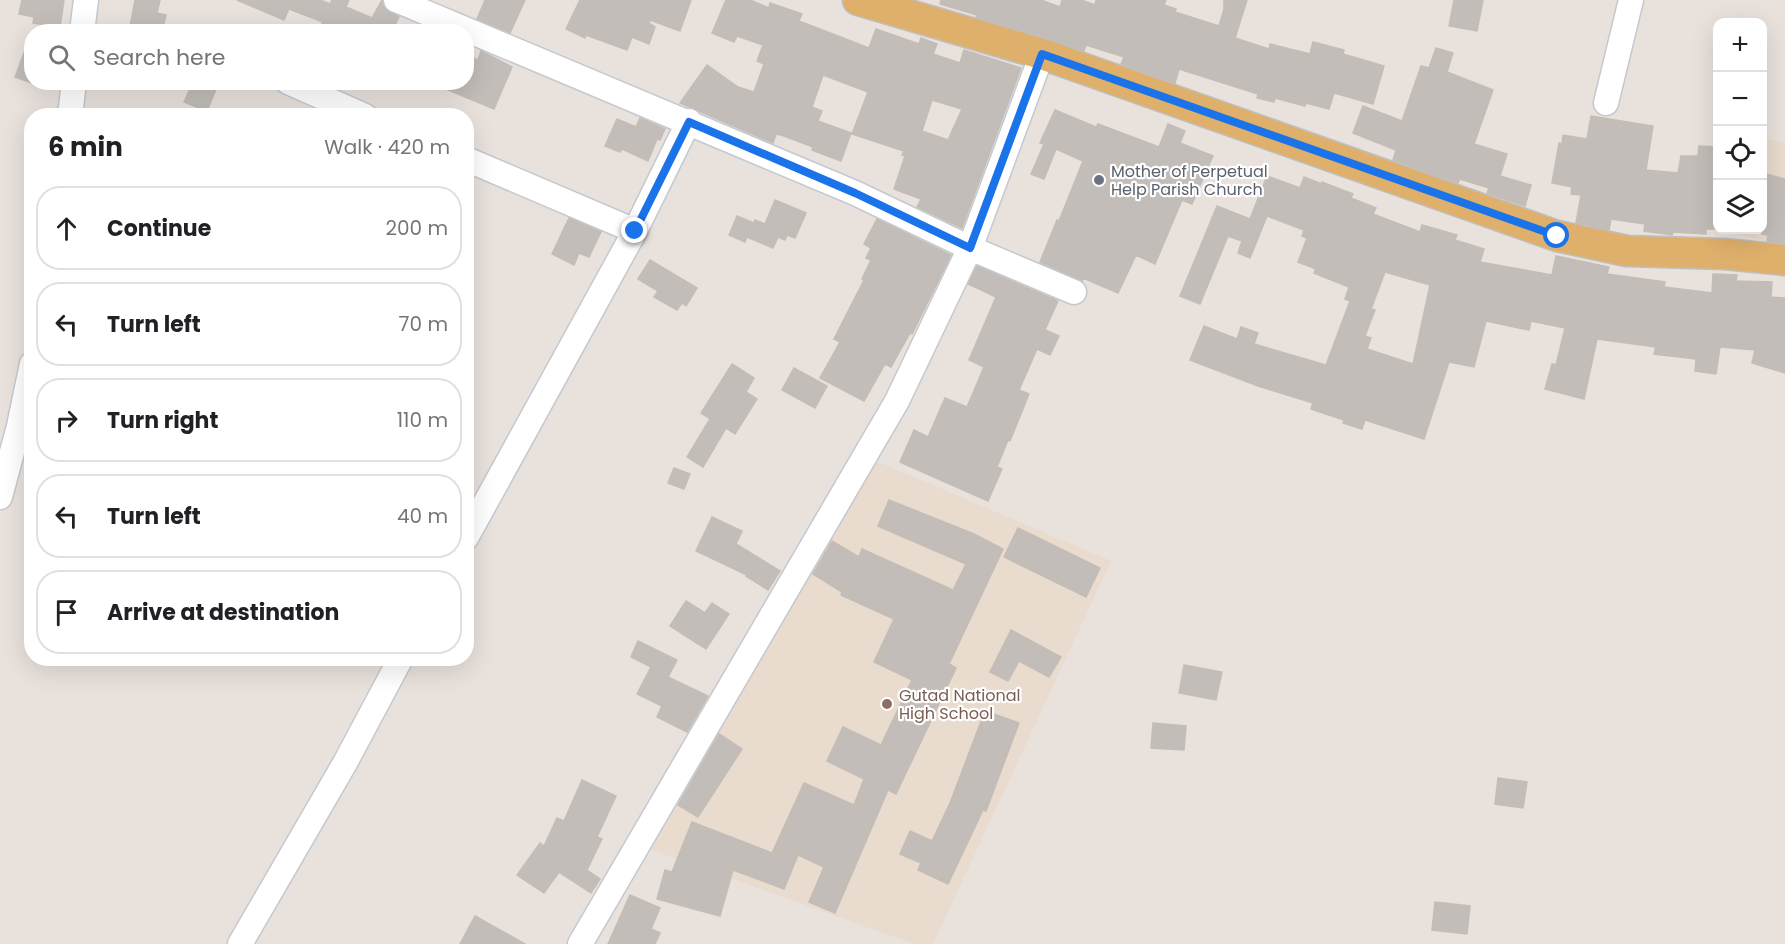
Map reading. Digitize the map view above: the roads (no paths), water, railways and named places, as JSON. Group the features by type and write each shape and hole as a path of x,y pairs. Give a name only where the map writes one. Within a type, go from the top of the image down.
{"main road":[{"path":"858,0 1042,54 1557,236 1627,251 1724,254 1785,260"}],"street":[{"path":"83,24 86,0"},
{"path":"396,0 454,24"},
{"path":"1606,103 1631,0"},
{"path":"474,32 855,193 970,248 1074,292"},
{"path":"580,944 897,401 970,248 1042,54"},
{"path":"70,108 73,90"},
{"path":"306,90 347,108"},
{"path":"474,523 635,231 689,122"},
{"path":"474,162 635,231"},
{"path":"0,497 24,402"},
{"path":"240,944 345,763 397,666"}],"place":[{"name":"Mother of Perpetual Help Parish Church","path":"1099,180"},
{"name":"Gutad National High School","path":"887,704"}]}
